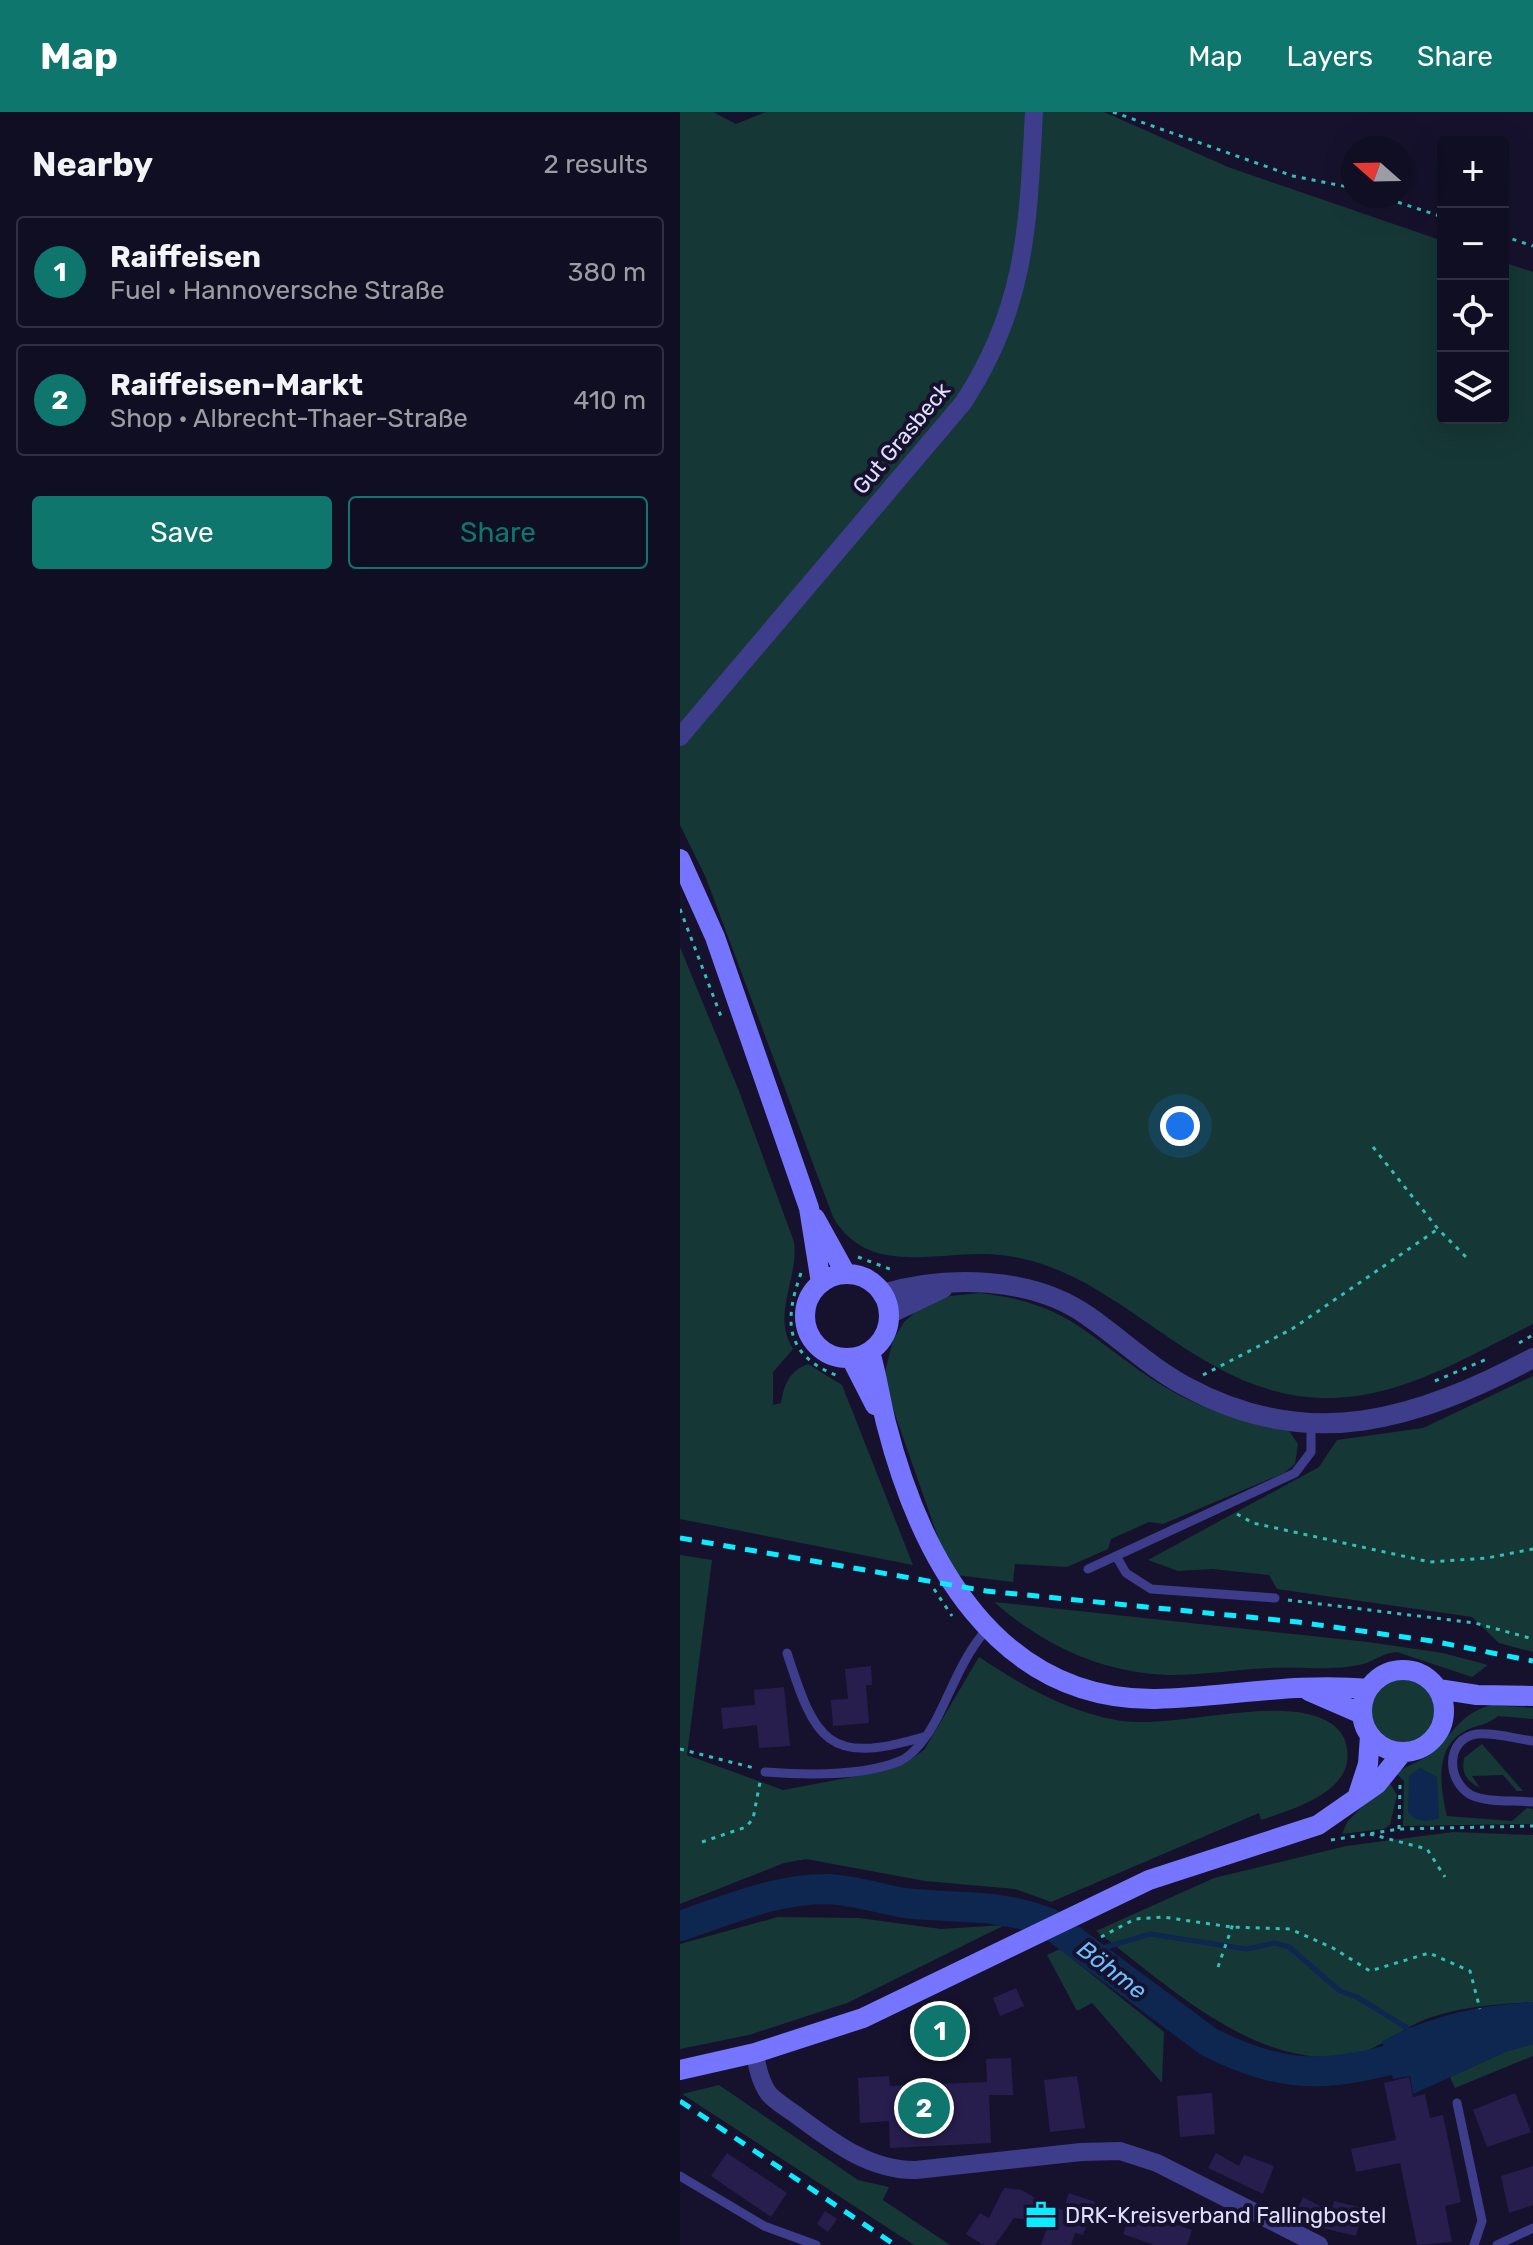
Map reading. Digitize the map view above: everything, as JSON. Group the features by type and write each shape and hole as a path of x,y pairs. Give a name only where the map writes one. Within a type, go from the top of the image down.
{"main road":[{"path":"680,859 715,937 826,1258 821,1283 806,1305 808,1332 825,1353 860,1355 886,1331 886,1304 867,1279 846,1274 826,1258"},
{"path":"821,1283 846,1274"},
{"path":"860,1355 934,1556 954,1590 987,1629 1034,1665 1104,1693 1155,1699 1265,1689 1368,1689"},
{"path":"1477,1695 1444,1718 1434,1739 1414,1751 1402,1753 1378,1745 1370,1736 1362,1714 1368,1689 1376,1680 1397,1670 1420,1674 1438,1689 1477,1695 1533,1696"},
{"path":"1305,1689 1362,1714"},
{"path":"1438,1689 1444,1718"},
{"path":"1357,1798 1368,1764 1370,1736"},
{"path":"680,2070 755,2053 863,2018 1128,1890 1199,1861 1318,1825 1377,1784 1402,1753"}],"street":[{"name":"Gut Grasbeck","path":"680,737 963,403 981,376 1016,293 1027,226 1034,112"},
{"path":"886,1304 915,1286 1015,1287 1057,1299 1247,1412 1311,1423 1391,1417 1431,1406 1533,1358"},
{"path":"755,2053 761,2080 770,2095 814,2128 876,2165 916,2170 1081,2152 1120,2151 1157,2163 1319,2245"}],"lane":[{"path":"1088,1569 1225,1507 1304,1466 1311,1452 1311,1423"},
{"path":"1116,1556 1126,1573 1151,1589 1275,1598"},
{"path":"765,1772 819,1776 900,1761 915,1750 936,1721 976,1642 987,1629"},
{"path":"787,1653 812,1720 829,1741 851,1749 923,1737"},
{"path":"1533,1741 1476,1734 1464,1740 1455,1751 1451,1769 1459,1788 1475,1797 1533,1802"},
{"path":"1457,2103 1482,2221 1474,2245"},
{"path":"680,2176 764,2226 816,2245"},
{"path":"1497,2245 1533,2228"}],"path":[{"path":"1113,112 1293,176 1341,186"},
{"path":"1413,207 1437,215"},
{"path":"1509,238 1533,246"},
{"path":"1373,1147 1438,1229 1469,1260"},
{"path":"1195,1382 1292,1329 1438,1229"},
{"path":"844,1381 813,1365 803,1355 791,1331 792,1301 804,1265 847,1252 871,1265 900,1272"},
{"path":"1507,1349 1533,1335"},
{"path":"1422,1386 1494,1356"},
{"path":"1195,1382 1213,1380"},
{"path":"1225,1507 1253,1523 1430,1562 1487,1558 1533,1549"},
{"path":"932,1585 954,1619"},
{"path":"1275,1598 1475,1623 1533,1639"},
{"path":"680,1749 765,1772 757,1788 753,1819 734,1833 702,1842"},
{"path":"1392,1775 1400,1784 1399,1829 1533,1826"},
{"path":"1366,1833 1427,1849 1445,1877"},
{"path":"1101,1937 1135,1919 1149,1918 1231,1927 1290,1929 1333,1948 1370,1971 1380,1971 1407,1957 1429,1953 1442,1956 1470,1971 1480,2009"},
{"path":"1218,1967 1234,1921"}],"green space":[{"path":"680,112 713,112 736,124 766,112 1104,112 1228,167 1437,239 1437,424 1509,424 1509,264 1533,272 1533,1324 1437,1372 1387,1390 1335,1398 1284,1393 1239,1378 1197,1356 1077,1279 1034,1262 987,1254 902,1257 864,1247 847,1235 833,1217 706,878 680,825"},
{"path":"680,947 739,1091 794,1242 793,1269 785,1310 787,1336 793,1349 773,1372 773,1405 781,1403 792,1375 808,1364 842,1385 913,1565 680,1519"},
{"path":"980,1293 1010,1298 1056,1313 1168,1389 1235,1418 1289,1431 1298,1444 1295,1464 1284,1473 1163,1524 1149,1522 1111,1539 1108,1549 1067,1567 1015,1564 1013,1582 956,1575 940,1543 883,1380 893,1340 904,1322 923,1305 950,1296"},
{"path":"1533,1376 1533,1652 1499,1643 1472,1617 1277,1589 1269,1575 1212,1569 1178,1571 1148,1560 1319,1467 1337,1440 1423,1428"},
{"path":"680,1555 712,1560 687,1755 783,1790 884,1771 906,1763 924,1750 979,1657 1044,1696 1116,1720 1168,1721 1259,1711 1312,1715 1338,1729 1346,1745 1347,1764 1341,1777 1331,1787 1304,1804 1261,1820 1259,1813 1051,1902 1015,1889 925,1881 806,1859 784,1863 680,1904"},
{"path":"994,1602 1368,1642 1443,1653 1488,1665 1472,1677 1397,1652 1363,1664 1340,1667 1271,1668 1179,1675 1142,1673 1074,1654 1032,1631"},
{"path":"1402,1679 1415,1682 1425,1689 1432,1699 1435,1712 1432,1725 1425,1735 1415,1742 1402,1745 1389,1742 1379,1735 1372,1725 1369,1712 1372,1699 1379,1689 1389,1682"},
{"path":"1492,1705 1533,1708 1533,1719 1498,1716 1455,1738 1448,1747 1442,1769 1442,1793 1447,1816 1512,1821 1527,1808 1533,1809 1533,1824 1403,1826 1404,1781 1396,1773 1430,1754 1473,1712"},
{"path":"1482,1744 1523,1791 1517,1791 1503,1775 1472,1776 1480,1788 1468,1780 1463,1768 1464,1758"},
{"path":"1388,1780 1397,1795 1390,1825 1384,1829 1342,1834 1347,1822"},
{"path":"1453,1832 1533,1835 1533,2002 1490,2005 1432,2017 1359,2053 1323,2057 1287,2052 1252,2039 1218,2021 1096,1931 1214,1878 1346,1846"},
{"path":"778,1917 859,1918 941,1929 1005,1925 847,2003 749,2035 680,2049 680,1944"},
{"path":"1060,1949 1164,2032 1162,2083 1092,2003 1077,2011 1047,1955"},
{"path":"1533,2044 1533,2056 1455,2088 1450,2077 1507,2051"},
{"path":"719,2085 858,2180 889,2187 883,2200 950,2245 914,2245 682,2094"}],"water":[{"path":"1420,1768 1437,1777 1439,1818 1422,1821 1408,1812 1409,1776"},
{"path":"1533,2002 1533,2044 1507,2051 1413,2094 1410,2076 1393,2079 1382,2041 1455,2013"}],"building":[{"path":"871,1666 872,1685 866,1685 869,1723 833,1726 831,1700 848,1699 845,1669"},
{"path":"784,1687 790,1746 759,1748 757,1725 723,1729 721,1708 755,1705 754,1690"},
{"path":"1016,1988 1024,2006 1000,2016 993,1998"},
{"path":"949,2016 957,2033 931,2045 923,2028"},
{"path":"1011,2058 1013,2095 989,2095 991,2143 890,2148 889,2121 860,2123 858,2078 889,2076 890,2086 987,2082 986,2059"},
{"path":"1077,2076 1085,2128 1050,2132 1044,2080"},
{"path":"1409,2077 1413,2097 1425,2094 1430,2118 1443,2115 1461,2202 1445,2206 1452,2242 1417,2245 1400,2163 1356,2172 1351,2149 1396,2140 1384,2083"},
{"path":"1212,2093 1215,2134 1180,2137 1177,2096"},
{"path":"1515,2093 1531,2132 1487,2147 1473,2110"},
{"path":"727,2153 787,2193 771,2217 711,2176"},
{"path":"1216,2153 1239,2166 1244,2155 1274,2166 1263,2194 1208,2168"},
{"path":"1533,2166 1533,2205 1509,2213 1501,2176"},
{"name":"DRK-Kreisverband Fallingbostel","path":"1004,2188 1022,2190 1043,2203 1063,2210 1069,2193 1095,2202 1083,2235 1075,2233 1071,2245 1041,2245 1049,2222 1014,2218 995,2245 983,2245 966,2234 980,2213 989,2218"},
{"path":"1303,2197 1331,2212 1334,2201 1363,2208 1356,2236 1318,2227 1295,2215"},
{"path":"1132,2209 1192,2230 1187,2245 1154,2245 1123,2234"},
{"path":"825,2211 837,2219 828,2232 817,2224"}],"waterway":[{"name":"Böhme","path":"680,1926 770,1896 827,1889 905,1903 1013,1912 1049,1923 1209,2042 1240,2056 1293,2070 1317,2071 1367,2065 1427,2051"},
{"path":"1090,1952 1150,1934 1246,1949 1275,1943 1289,1947 1340,1991 1357,1997 1412,2031"}],"railway":[{"path":"680,1538 986,1591 1298,1622 1432,1641 1533,1661"},
{"path":"680,2101 895,2245"}],"place":[{"name":"Raiffeisen","path":"940,2031"},
{"name":"Raiffeisen-Markt","path":"924,2108"},
{"name":"DRK-Kreisverband Fallingbostel","path":"1041,2215"}]}
